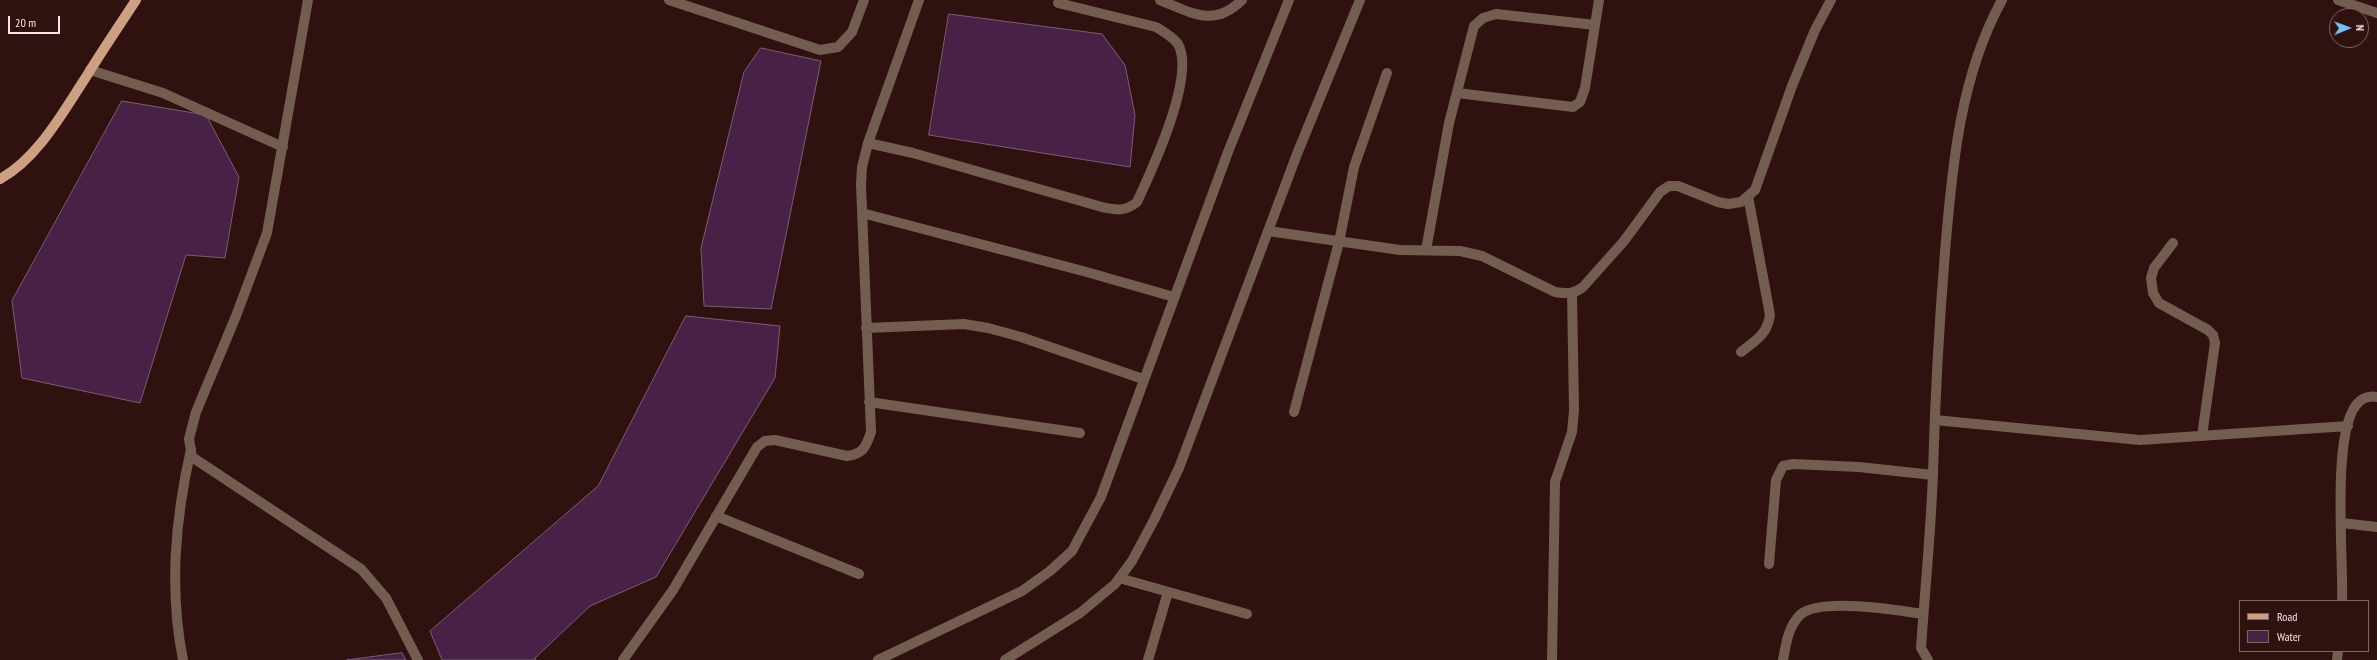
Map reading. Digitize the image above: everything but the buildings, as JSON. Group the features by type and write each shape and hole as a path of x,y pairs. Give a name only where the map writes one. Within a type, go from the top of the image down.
{"main road":[{"path":"0,179 9,174 38,146 136,0"}],"street":[{"path":"308,0 267,233 242,304 196,412 189,439 192,457 210,471 319,539 360,569 386,598 418,660"},
{"path":"669,0 820,50 838,47 852,32 864,0"},
{"path":"623,660 673,590 758,447 765,441 775,440 847,456 858,455 866,447 871,432 862,213 862,167 868,144 919,0"},
{"path":"1160,0 1185,5 1195,15 1215,16 1234,8 1242,0"},
{"path":"878,660 1022,590 1050,571 1072,551 1101,497 1143,379 1228,152 1289,0"},
{"path":"1005,660 1080,613 1119,578 1132,560 1154,520 1179,468 1268,230 1360,0"},
{"path":"1457,93 1573,107 1580,102 1585,88 1598,0"},
{"path":"1268,230 1339,242 1400,250 1460,251 1482,256 1555,292 1572,293 1583,287 1624,241 1660,192 1669,186 1678,186 1718,202 1728,204 1741,202 1755,190 1792,86 1815,30 1831,0"},
{"path":"1919,660 1933,476 1938,340 1954,171 1966,94 1974,64 1988,24 2002,0"},
{"path":"2338,0 2377,13"},
{"path":"868,144 913,153 1102,207 1118,210 1132,207 1137,202 1161,151 1178,94 1183,63 1178,44 1168,34 1156,27 1058,2"},
{"path":"1426,250 1457,93 1474,26 1483,18 1496,14 1595,26"},
{"path":"90,70 163,93 283,147"},
{"path":"1294,412 1339,242 1354,166 1387,74"},
{"path":"1741,352 1762,336 1768,328 1770,315 1748,196"},
{"path":"862,213 1083,271 1174,297"},
{"path":"2173,242 2154,268 2151,278 2153,293 2159,303 2208,330 2213,335 2215,343 2202,436"},
{"path":"1552,660 1555,482 1572,432 1574,410 1572,293"},
{"path":"866,328 964,324 988,328 1021,337 1143,379"},
{"path":"2342,600 2341,462 2348,426 2354,408 2360,400 2377,397"},
{"path":"870,402 1080,433"},
{"path":"1935,420 2140,440 2348,426"},
{"path":"184,660 177,627 175,583 180,499 191,450"},
{"path":"1769,564 1776,480 1783,466 1793,464 1859,467 1933,476"},
{"path":"716,516 859,574"},
{"path":"2342,523 2377,527"},
{"path":"1119,578 1247,614"},
{"path":"1148,660 1168,592"},
{"path":"1783,660 1793,624 1801,614 1813,610 1839,606 1876,607 1923,614"},
{"path":"1921,648 1928,660"}],"water":[{"path":"949,14 1102,34 1125,65 1135,115 1130,167 929,135"},
{"path":"761,48 821,61 771,309 704,306 701,248 744,72"},
{"path":"122,101 206,115 239,177 225,258 186,255 140,403 22,378 12,301"},
{"path":"686,316 780,326 775,378 656,577 590,606 535,658 536,660 442,660 430,631 598,486"},
{"path":"402,653 406,660 347,660"}]}
